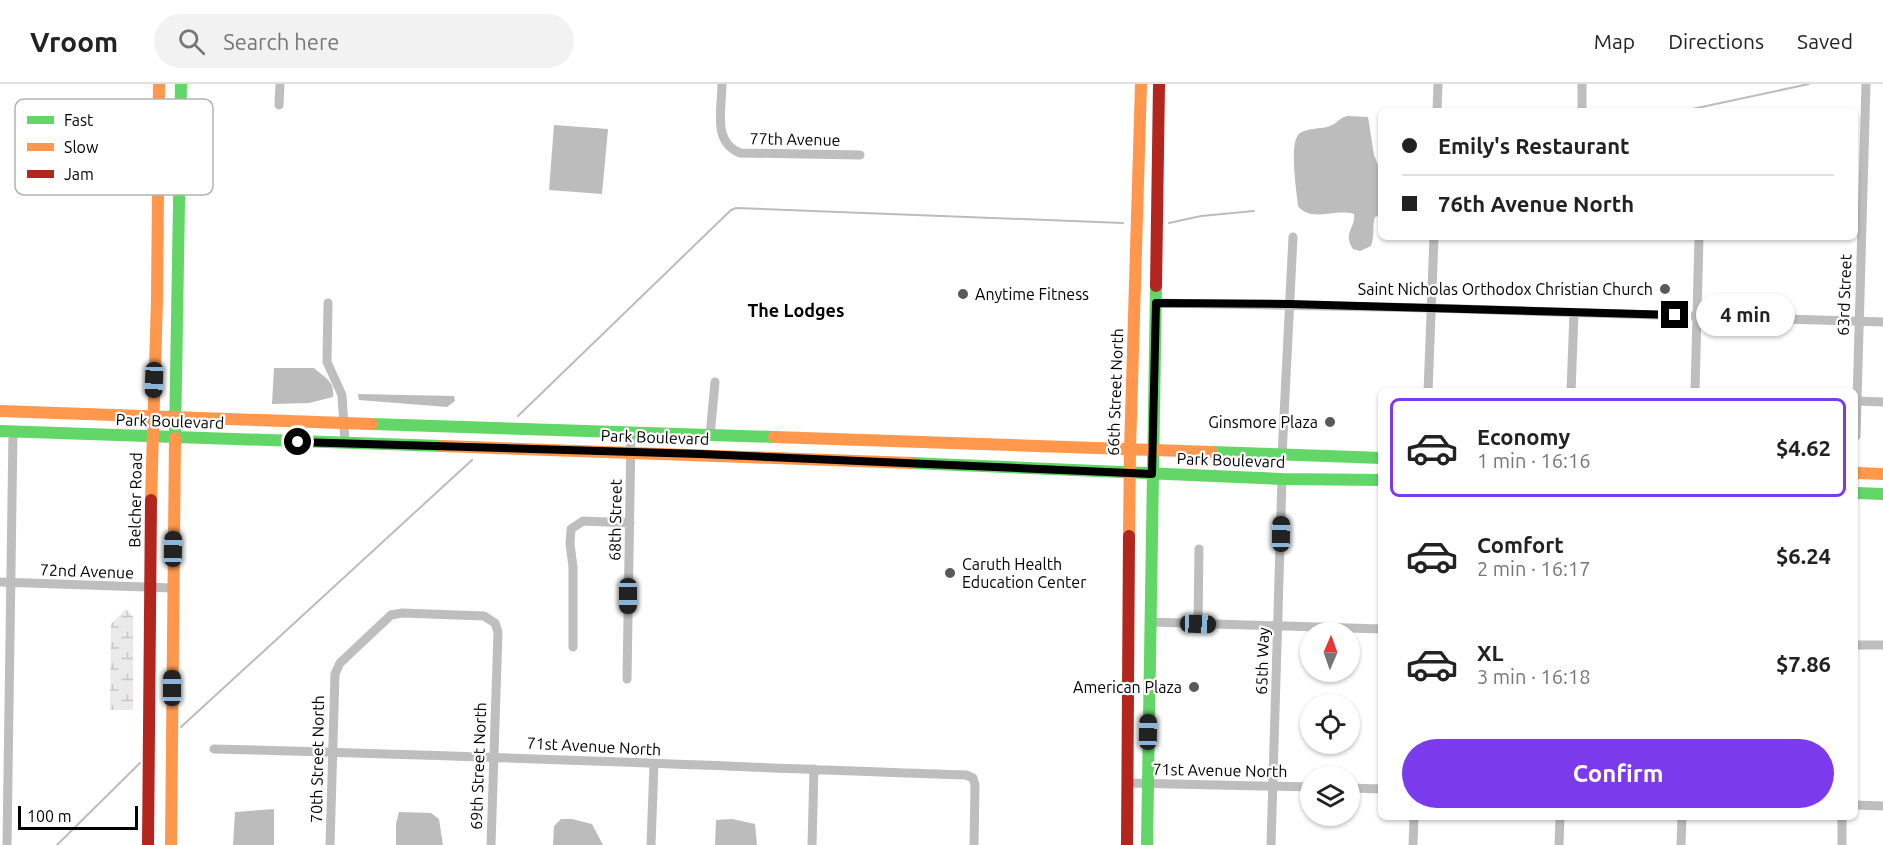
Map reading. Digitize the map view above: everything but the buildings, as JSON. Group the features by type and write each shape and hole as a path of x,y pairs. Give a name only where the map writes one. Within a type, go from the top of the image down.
{"main road":[{"name":"Belcher Road","path":"159,84 159,99"},
{"path":"182,84 182,99"},
{"name":"66th Street North","path":"1127,845 1130,449 1141,84"},
{"path":"1147,845 1159,84"},
{"name":"Belcher Road","path":"148,845 157,195"},
{"path":"171,845 180,195"},
{"name":"Park Boulevard","path":"0,411 1378,458"},
{"name":"Park Boulevard","path":"0,431 854,460 1152,474 1378,480"},
{"path":"854,460 858,453 870,450 901,451 910,449 916,443"},
{"path":"1858,473 1883,474"},
{"path":"1858,493 1883,494"}],"street":[{"path":"279,105 280,84"},
{"name":"77th Avenue","path":"722,84 721,133 730,149 740,153 860,155"},
{"path":"1437,108 1438,84"},
{"path":"1582,84 1582,108"},
{"name":"63rd Street","path":"1857,388 1866,84"},
{"path":"1282,456 1293,237"},
{"path":"1428,388 1434,240"},
{"path":"1695,388 1699,240"},
{"path":"328,303 327,362 342,396 345,443"},
{"path":"1156,303 1290,304 1883,322"},
{"path":"1571,388 1574,313"},
{"path":"710,436 715,382"},
{"path":"1858,401 1883,402"},
{"path":"8,845 13,431"},
{"name":"68th Street","path":"627,679 631,433"},
{"name":"65th Way","path":"1271,845 1282,478"},
{"path":"573,647 571,528 583,521 630,523"},
{"path":"1198,624 1199,549"},
{"name":"72nd Avenue","path":"0,582 173,588"},
{"name":"69th Street North","path":"335,674 340,663 391,615 402,613 484,616 495,622 498,632 491,845"},
{"path":"1150,622 1378,629"},
{"path":"1858,645 1883,645"},
{"name":"70th Street North","path":"330,845 335,674"},
{"name":"71st Avenue North","path":"214,749 493,756 966,775 973,778 975,785 974,845"},
{"path":"651,845 654,764"},
{"path":"812,845 814,769"},
{"name":"71st Avenue North","path":"1128,783 1300,787"},
{"path":"1360,788 1378,789"},
{"path":"1858,805 1883,806"},
{"path":"1413,845 1414,820"},
{"path":"1560,820 1560,845"},
{"path":"1681,845 1682,820"},
{"path":"1842,820 1842,845"}],"green space":[{"path":"126,609 133,617 133,710 110,710 111,624"}],"shaded area":[{"path":"1347,116 1368,117 1374,155 1378,165 1378,216 1375,217 1371,246 1360,251 1353,249 1349,239 1354,214 1310,214 1298,206 1294,156 1296,138 1300,133 1330,126"},
{"path":"554,125 608,129 602,194 549,190"},
{"path":"274,368 314,368 331,383 333,397 309,403 272,404"},
{"path":"358,394 454,396 455,401 447,407 359,400"},
{"path":"274,809 274,845 233,845 235,812"},
{"path":"399,812 431,813 439,819 443,845 396,845 396,824"},
{"path":"561,819 592,824 603,845 553,845 554,826"},
{"path":"732,819 755,824 757,845 715,845 716,820"}],"waterway":[{"path":"1697,108 1809,84"},
{"path":"518,416 731,210 736,208 1123,223"},
{"path":"1169,223 1201,216 1254,211"},
{"path":"181,727 472,460"},
{"path":"57,845 140,763"}],"traffic: fast":[{"path":"181,84 181,99"},
{"path":"175,438 179,195"},
{"path":"1147,845 1156,286"},
{"path":"372,424 774,437"},
{"path":"0,431 442,446"},
{"path":"1212,452 1378,458"},
{"path":"911,463 1282,479 1378,480"},
{"path":"1858,493 1883,494"}],"traffic: slow":[{"path":"159,84 159,99"},
{"path":"1129,536 1141,84"},
{"path":"151,500 158,195"},
{"path":"0,411 372,424"},
{"path":"774,437 1212,452"},
{"path":"171,845 175,438"},
{"path":"442,446 911,463"},
{"path":"1858,473 1883,474"}],"traffic: jam":[{"path":"1156,286 1159,84"},
{"path":"148,845 151,500"},
{"path":"1127,845 1129,536"}],"place":[{"name":"Saint Nicholas Orthodox Christian Church","path":"1665,289"},
{"name":"Anytime Fitness","path":"963,294"},
{"name":"Ginsmore Plaza","path":"1330,422"},
{"name":"Caruth Health Education Center","path":"950,573"},
{"name":"American Plaza","path":"1194,687"}],"district":[{"name":"The Lodges","path":"796,311"}],"route":[{"path":"298,442 700,454 1152,474 1156,303 1290,304 1675,315"}]}
